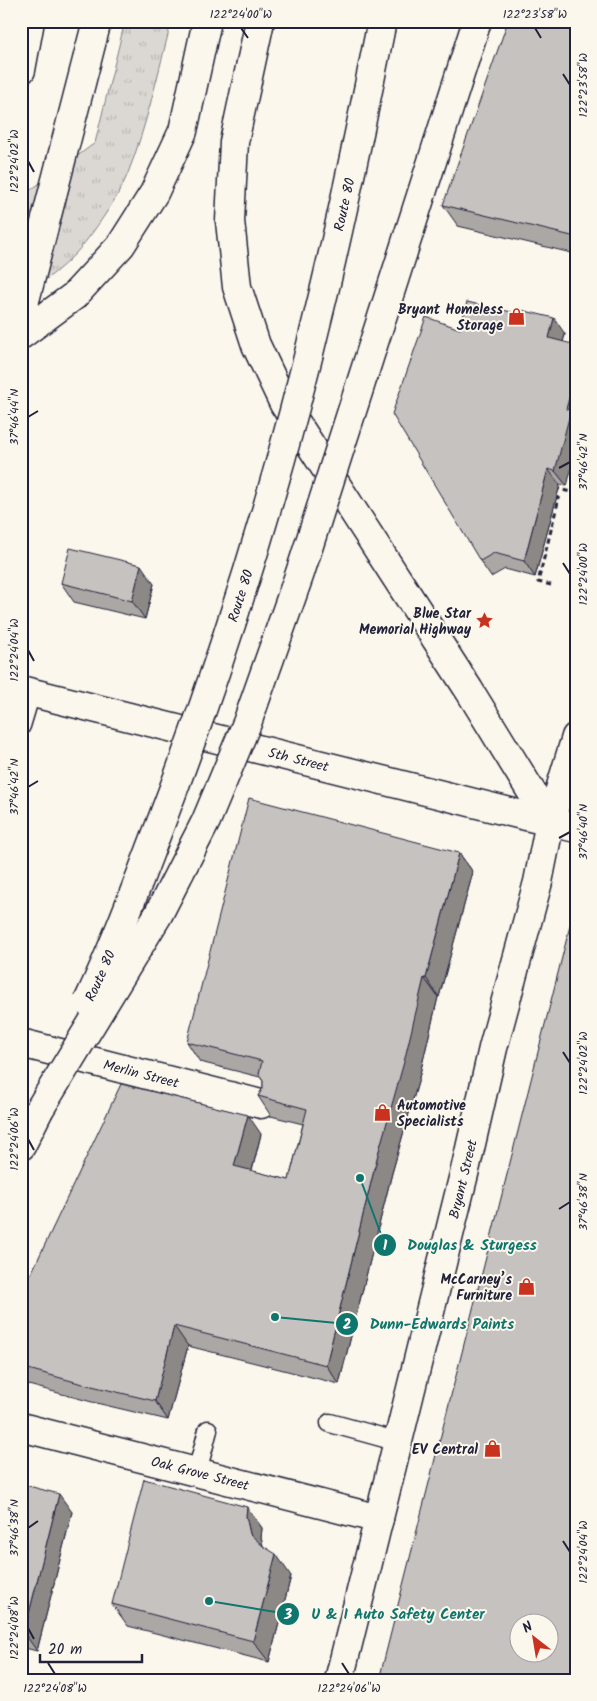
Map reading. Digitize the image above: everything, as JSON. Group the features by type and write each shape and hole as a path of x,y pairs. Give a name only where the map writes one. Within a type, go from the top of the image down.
{"main road":[{"path":"21,70 30,21"},
{"path":"21,316 97,21"},
{"path":"21,335 74,296 121,244 154,193 183,131 207,21"},
{"path":"260,21 234,142 230,222 237,287 256,345 284,404 469,690 563,825"},
{"name":"Route 80","path":"21,1146 91,996 140,876 189,748 238,606 280,462 321,306 382,21"},
{"path":"38,1110 158,915 206,821 247,723 303,564 477,21"},
{"name":"5th Street","path":"26,692 563,825"},
{"name":"Bryant Street","path":"339,1680 464,1175 493,1048 538,882 563,825 576,737"},
{"name":"Merlin Street","path":"21,1043 262,1104"},
{"name":"Oak Grove Street","path":"21,1427 379,1519"}],"lane":[{"path":"21,726 26,692"},
{"path":"330,1423 398,1442"},
{"path":"196,1472 208,1430"}],"path":[{"path":"548,487 574,493"},
{"path":"546,495 559,498 538,582 550,585"}],"green space":[{"path":"125,21 171,23 147,118 135,155 120,190 91,234 64,265 21,300 21,197 95,143"}],"building":[{"path":"508,21 576,21 576,237 443,205"},
{"path":"467,302 520,314 521,310 554,318 549,338 576,345 576,373 566,409 571,410 555,471 548,469 524,561 494,553 480,561 392,414 426,317 460,329"},
{"path":"70,548 141,565 132,601 61,583"},
{"path":"249,798 459,853 378,1154 326,1365 174,1326 155,1401 21,1367 21,1295 121,1084 248,1115 234,1166 289,1180 307,1109 258,1096 263,1088 263,1081 259,1074 262,1061 187,1042"},
{"path":"576,902 576,1680 379,1680"},
{"path":"144,1479 247,1507 246,1516 250,1534 263,1546 276,1554 253,1641 112,1604"},
{"path":"21,1484 59,1494 24,1633 21,1632"}],"place":[{"name":"Bryant Homeless Storage","path":"517,317"},
{"name":"Blue Star Memorial Highway","path":"485,621"},
{"name":"Automotive Specialists","path":"383,1113"},
{"name":"Douglas & Sturgess","path":"360,1178"},
{"name":"McCarney’s Furniture","path":"526,1287"},
{"name":"Dunn-Edwards Paints","path":"275,1317"},
{"name":"EV Central","path":"492,1449"},
{"name":"U & I Auto Safety Center","path":"209,1601"}]}
